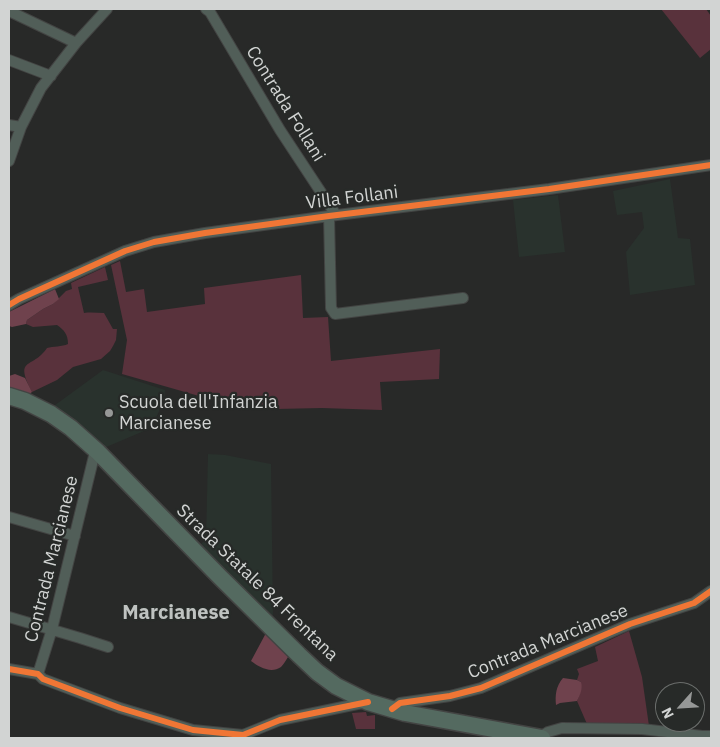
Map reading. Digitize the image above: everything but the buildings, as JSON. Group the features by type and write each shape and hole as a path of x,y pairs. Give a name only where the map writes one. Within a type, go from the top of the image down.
{"main road":[{"name":"Strada Statale 84 Frentana","path":"9,396 25,401 51,414 71,428 98,452 305,661 336,686 368,702 406,713 541,738"}],"street":[{"path":"9,161 22,127 41,88 76,43 107,9"},
{"name":"Contrada Follani","path":"206,9 210,12 332,216"},
{"path":"9,11 76,43"},
{"path":"9,60 50,76"},
{"path":"9,125 22,127"},
{"name":"Villa Follani","path":"9,305 125,251 154,242 205,233 549,189 711,165"},
{"path":"332,216 331,308 335,314 463,298"},
{"name":"Contrada Marcianese","path":"38,674 52,629 94,456 98,452"},
{"path":"9,517 75,536"},
{"name":"Contrada Marcianese","path":"392,709 400,703 450,696 481,688 630,624 694,604 711,590"},
{"path":"9,617 108,647"},
{"path":"9,669 38,674 43,679 120,708 193,730 243,734 280,720 368,702"},
{"path":"541,738 548,732 562,728 642,729 711,736"}],"shaded area":[{"path":"661,9 706,9 711,16 711,49 700,58"},
{"path":"670,179 678,238 690,239 695,285 630,295 626,252 644,228 642,212 617,215 613,191"},
{"path":"558,195 565,252 519,257 513,200"},
{"path":"120,261 126,292 144,289 147,312 205,304 204,288 301,275 303,318 328,317 331,361 440,349 439,379 380,382 382,410 276,409 249,407 206,398 122,374 127,340 111,265"},
{"path":"105,267 108,280 78,287 84,313 104,313 113,329 117,329 116,340 113,346 101,359 73,367 57,380 32,392 25,373 27,365 47,348 66,345 68,341 65,333 57,325 33,327 26,324 27,320 53,304 66,291 72,289 71,283"},
{"path":"55,289 59,299 53,304 27,320 26,324 9,326 9,312"},
{"name":"Scuola dell'Infanzia Marcianese","path":"103,370 165,390 164,400 155,420 144,431 104,448 51,408"},
{"path":"15,374 25,378 32,392 28,395 9,389 9,376"},
{"path":"208,454 225,455 271,464 273,616 199,546 206,539"},
{"path":"629,631 642,677 649,726 587,724 577,701 581,682 577,680 579,674 577,669 598,661 595,647"},
{"path":"266,633 288,657 281,667 273,670 265,669 251,661"},
{"path":"563,678 581,682 581,692 577,701 556,705 556,691"},
{"path":"366,712 367,716 375,715 375,729 356,729 352,713"}],"cycle path":[{"path":"9,305 125,251 154,242 205,233 549,189 711,165"},
{"path":"392,709 400,703 450,696 481,688 630,624 694,603 711,591"},
{"path":"9,669 38,674 43,679 120,708 193,730 243,735 280,720 368,702"}],"place":[{"name":"Scuola dell'Infanzia Marcianese","path":"109,413"}],"district":[{"name":"Marcianese","path":"176,613"}]}
